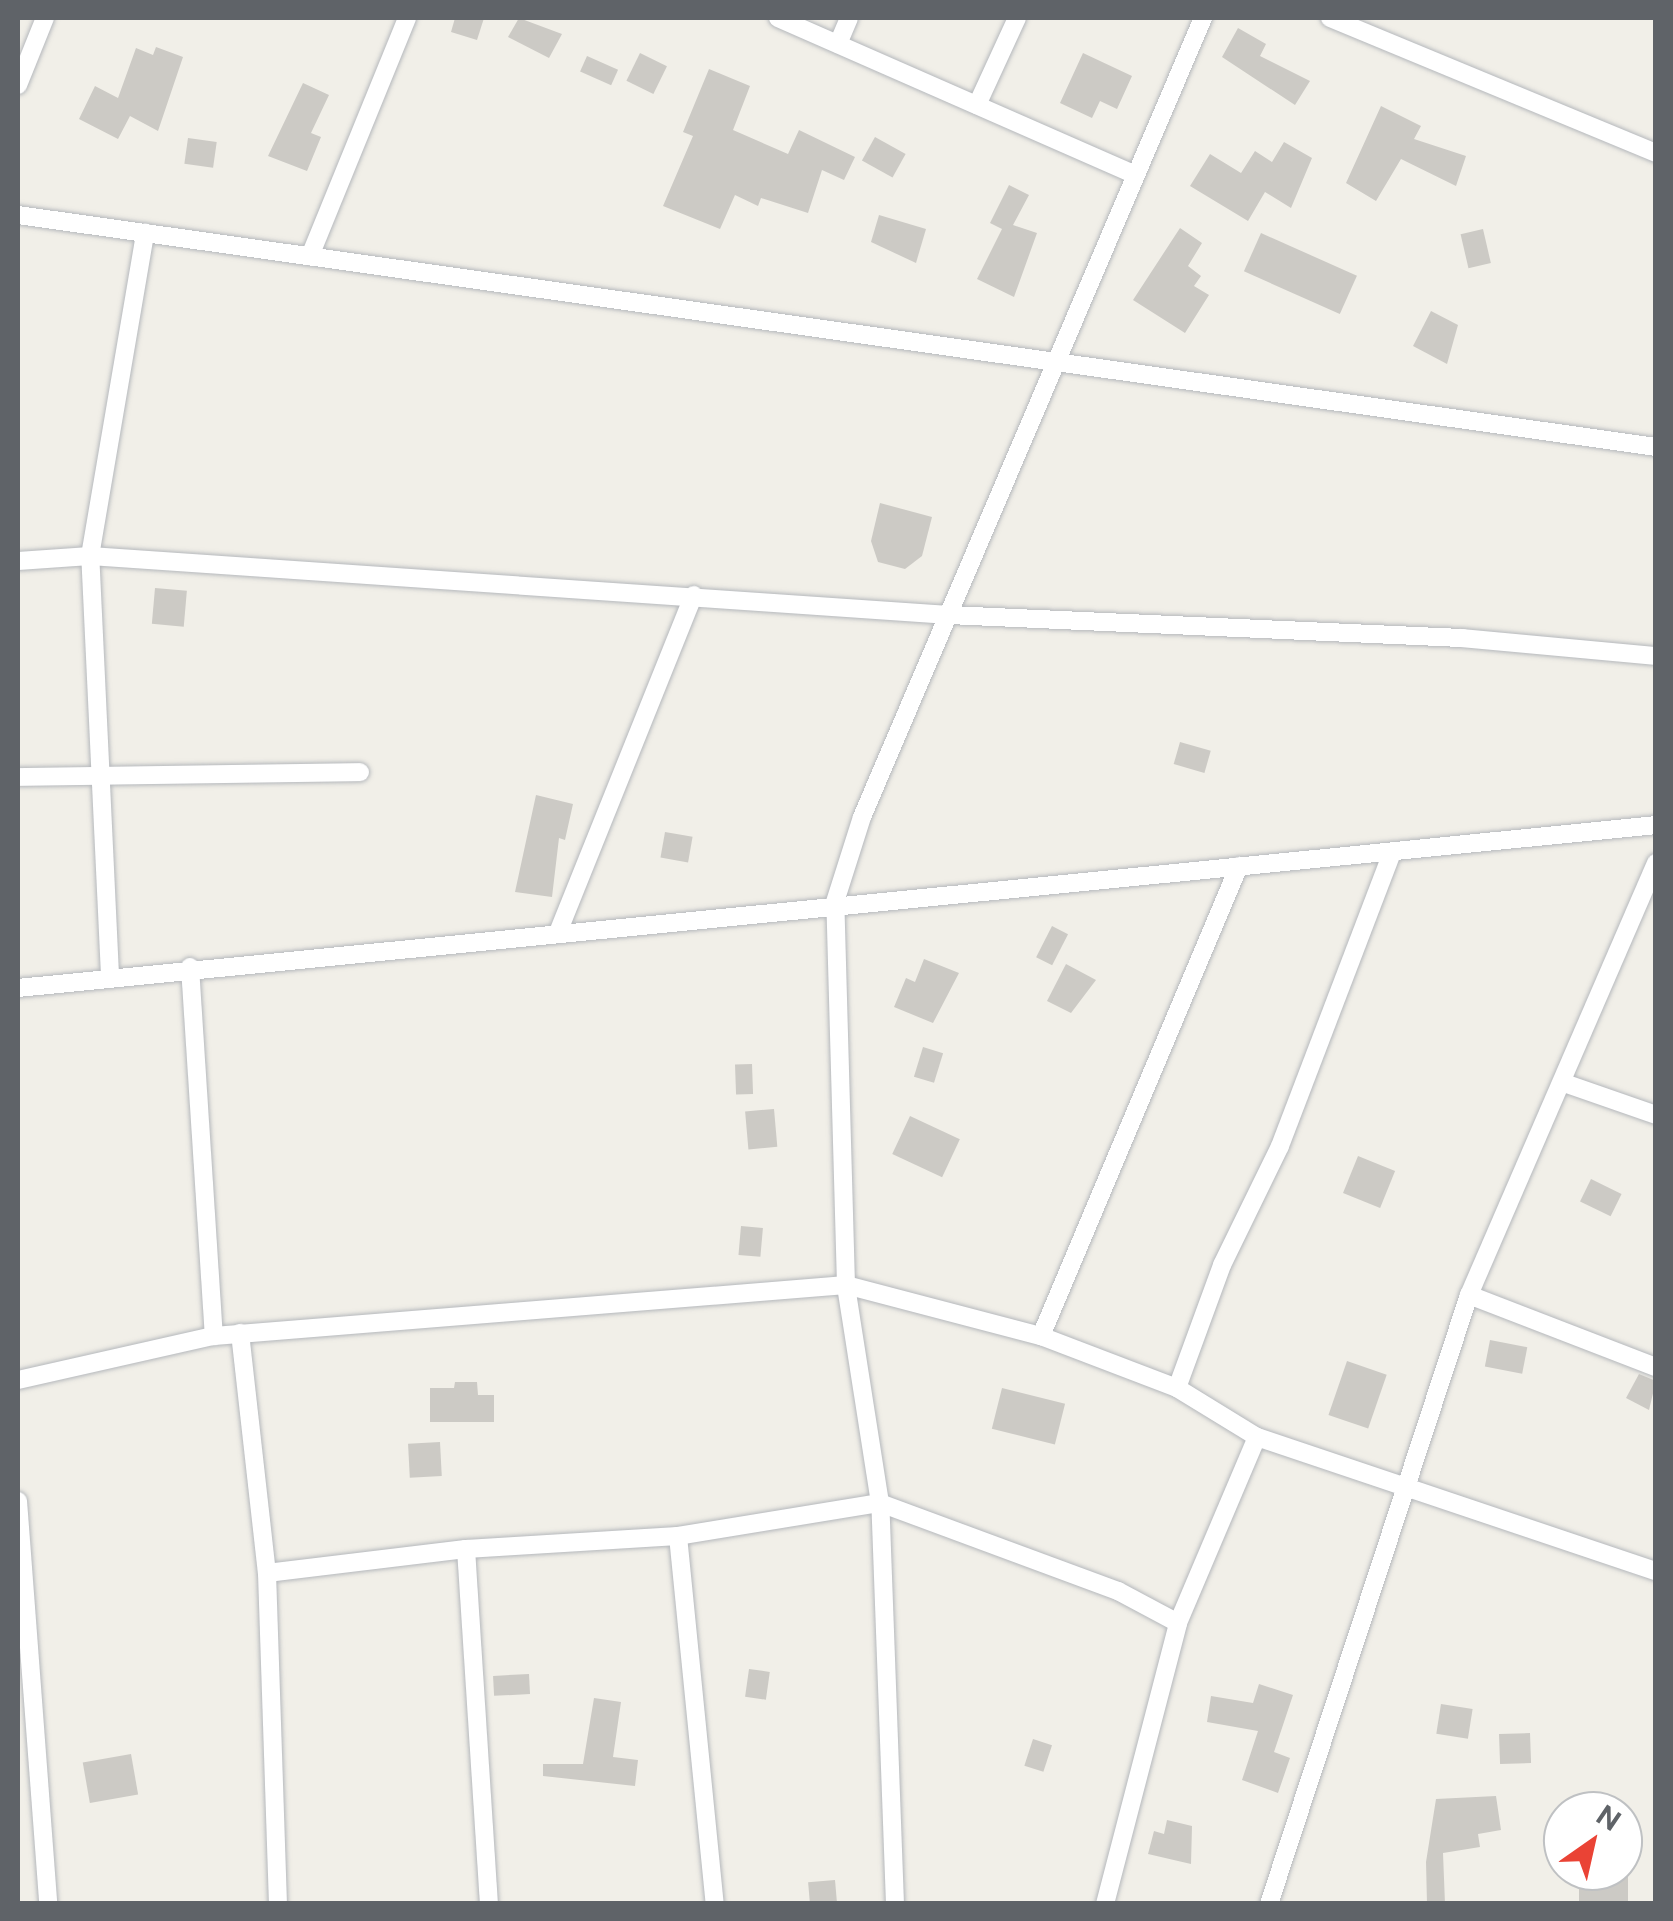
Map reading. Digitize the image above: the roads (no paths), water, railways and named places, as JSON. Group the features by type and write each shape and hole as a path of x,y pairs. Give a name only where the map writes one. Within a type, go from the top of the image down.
{"street":[{"path":"18,85 45,18"},
{"path":"310,256 407,18"},
{"path":"778,18 1135,175"},
{"path":"838,44 849,18"},
{"path":"978,106 1017,18"},
{"path":"894,1904 880,1503 846,1285 835,902 862,817 1203,18"},
{"path":"1330,18 1656,153"},
{"path":"18,215 1656,447"},
{"path":"110,976 96,772 90,556 145,233"},
{"path":"18,561 90,556 949,615 1462,638 1656,656"},
{"path":"558,930 694,595"},
{"path":"18,777 96,772 360,772"},
{"path":"18,988 835,902 1391,856 1656,825"},
{"path":"1178,1388 1222,1264 1280,1146 1391,856"},
{"path":"1269,1904 1469,1295 1656,863"},
{"path":"1041,1336 1239,866"},
{"path":"190,968 214,1336"},
{"path":"1564,1083 1656,1115"},
{"path":"18,1380 240,1333 846,1285 1041,1336 1178,1388 1257,1437 1656,1571"},
{"path":"1469,1295 1656,1367"},
{"path":"240,1333 267,1573 278,1904"},
{"path":"1105,1904 1178,1623 1257,1437"},
{"path":"18,1501 20,1582 48,1904"},
{"path":"267,1573 466,1548 678,1536 880,1503 1118,1591 1178,1623"},
{"path":"678,1536 714,1904"},
{"path":"466,1548 489,1904"}]}
